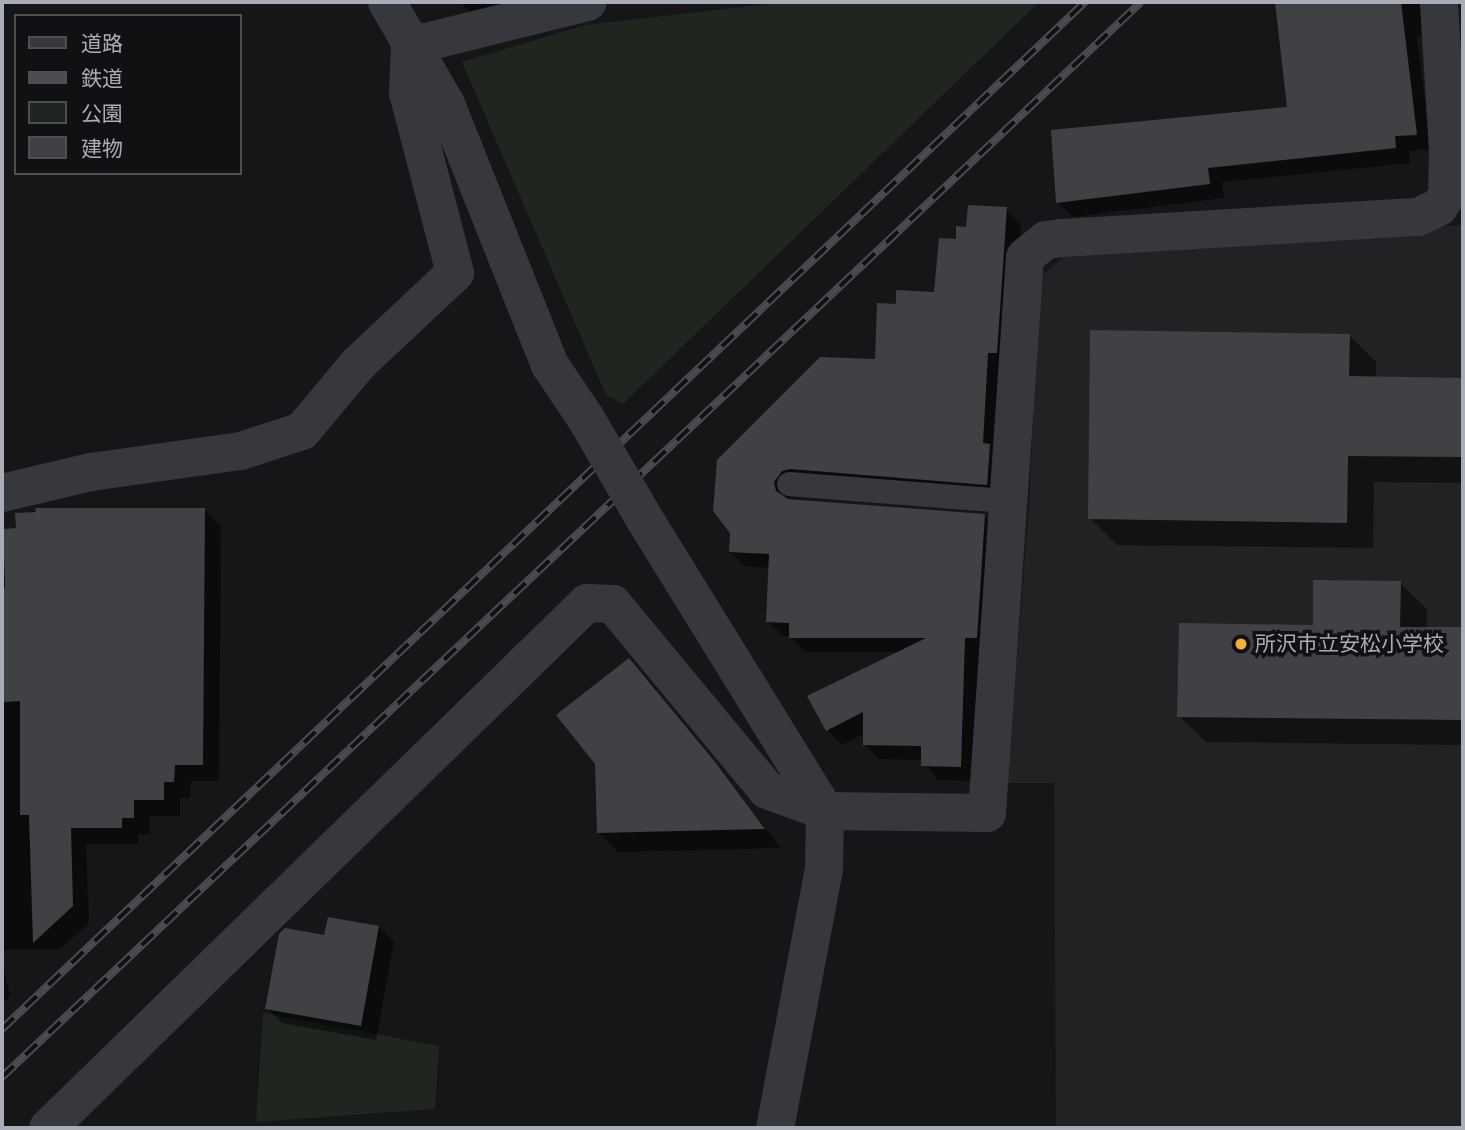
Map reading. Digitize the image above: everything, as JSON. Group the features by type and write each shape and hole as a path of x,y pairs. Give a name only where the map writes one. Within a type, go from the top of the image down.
{"street":[{"path":"387,2 410,46 446,104 550,365 825,811 824,869 775,1128"},
{"path":"410,46 588,2"},
{"path":"48,1128 587,603 613,604 767,790 825,811 987,813 1006,500 1025,257 1033,248 1062,238 1418,217 1439,206 1447,195 1455,124 1440,2"},
{"path":"2,494 91,472 241,450 302,431 358,364 455,273 408,93 410,46"}],"lane":[{"path":"789,484 1006,500"}],"shaded area":[{"name":"所沢市立安松小学校","path":"1463,225 1463,1128 1056,1128 1054,783 1007,783 1029,505 1039,278 1066,255"}],"green space":[{"path":"787,2 1039,2 623,404 606,395 462,62 585,25"},
{"path":"263,1013 439,1046 435,1109 256,1122"}],"building":[{"path":"1275,2 1401,2 1417,135 1395,136 1396,148 1208,168 1210,184 1056,203 1051,130 1287,107"},
{"path":"968,205 1007,207 997,353 988,353 983,443 990,444 987,485 790,469 782,471 774,482 776,491 788,499 985,514 977,638 965,638 961,767 921,766 921,746 863,745 863,712 826,731 807,696 926,638 789,638 789,623 766,622 769,554 729,552 730,533 713,511 717,460 820,357 875,359 877,303 896,304 896,290 934,292 939,238 956,239 956,226 966,227"},
{"path":"1090,330 1350,334 1349,376 1463,378 1463,457 1348,456 1347,523 1088,519"},
{"path":"35,508 205,508 203,765 175,765 174,782 164,782 164,800 134,800 134,818 122,818 122,828 71,828 73,906 33,943 29,815 20,815 20,701 4,702 2,588 5,587 3,529 16,528 15,513 36,512"},
{"path":"1313,580 1401,581 1400,627 1463,627 1463,720 1177,717 1179,623 1313,625"},
{"path":"629,658 715,762 765,829 597,833 595,764 556,715"},
{"path":"328,917 379,926 361,1026 265,1009 279,934 285,928 324,935"}],"railway":[{"path":"2,1029 1085,2"},
{"path":"2,1077 1141,2"}],"place":[{"name":"所沢市立安松小学校","path":"1241,644"}]}
